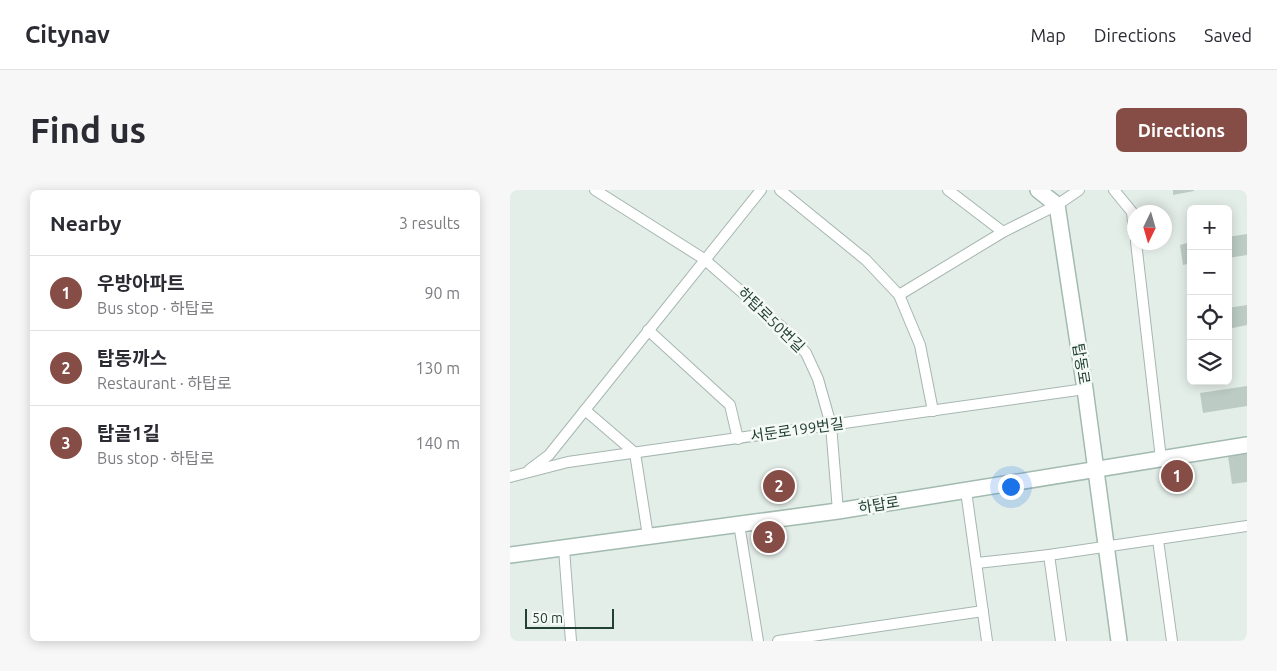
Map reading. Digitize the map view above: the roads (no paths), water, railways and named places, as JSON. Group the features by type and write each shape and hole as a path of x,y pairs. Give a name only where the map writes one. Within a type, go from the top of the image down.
{"street":[{"name":"하탑로50번길","path":"595,190 704,259 784,329 806,353 818,379 831,425 838,511"},
{"path":"524,473 549,455 761,190"},
{"path":"780,190 866,260 900,295 920,345 933,411"},
{"path":"948,190 1003,232"},
{"path":"1038,190 1057,205"},
{"path":"900,295 1003,232 1057,205 1079,190"},
{"path":"1114,190 1127,206"},
{"name":"탑동로","path":"1057,205 1085,389 1119,641"},
{"path":"1137,250 1161,459"},
{"path":"648,330 730,405 738,439"},
{"name":"서둔로199번길","path":"510,477 568,462 1085,389"},
{"path":"585,410 635,453 648,536"},
{"name":"하탑로","path":"510,555 838,511 1247,445"},
{"path":"966,491 987,641"},
{"path":"739,524 758,641"},
{"path":"977,563 1247,529"},
{"path":"1158,540 1172,641"},
{"path":"564,549 571,641"},
{"path":"1049,555 1061,641"},
{"path":"778,641 983,611"}],"place":[{"name":"우방아파트","path":"1177,476"},
{"name":"탑동까스","path":"779,486"},
{"name":"탑골1길","path":"769,537"}]}
